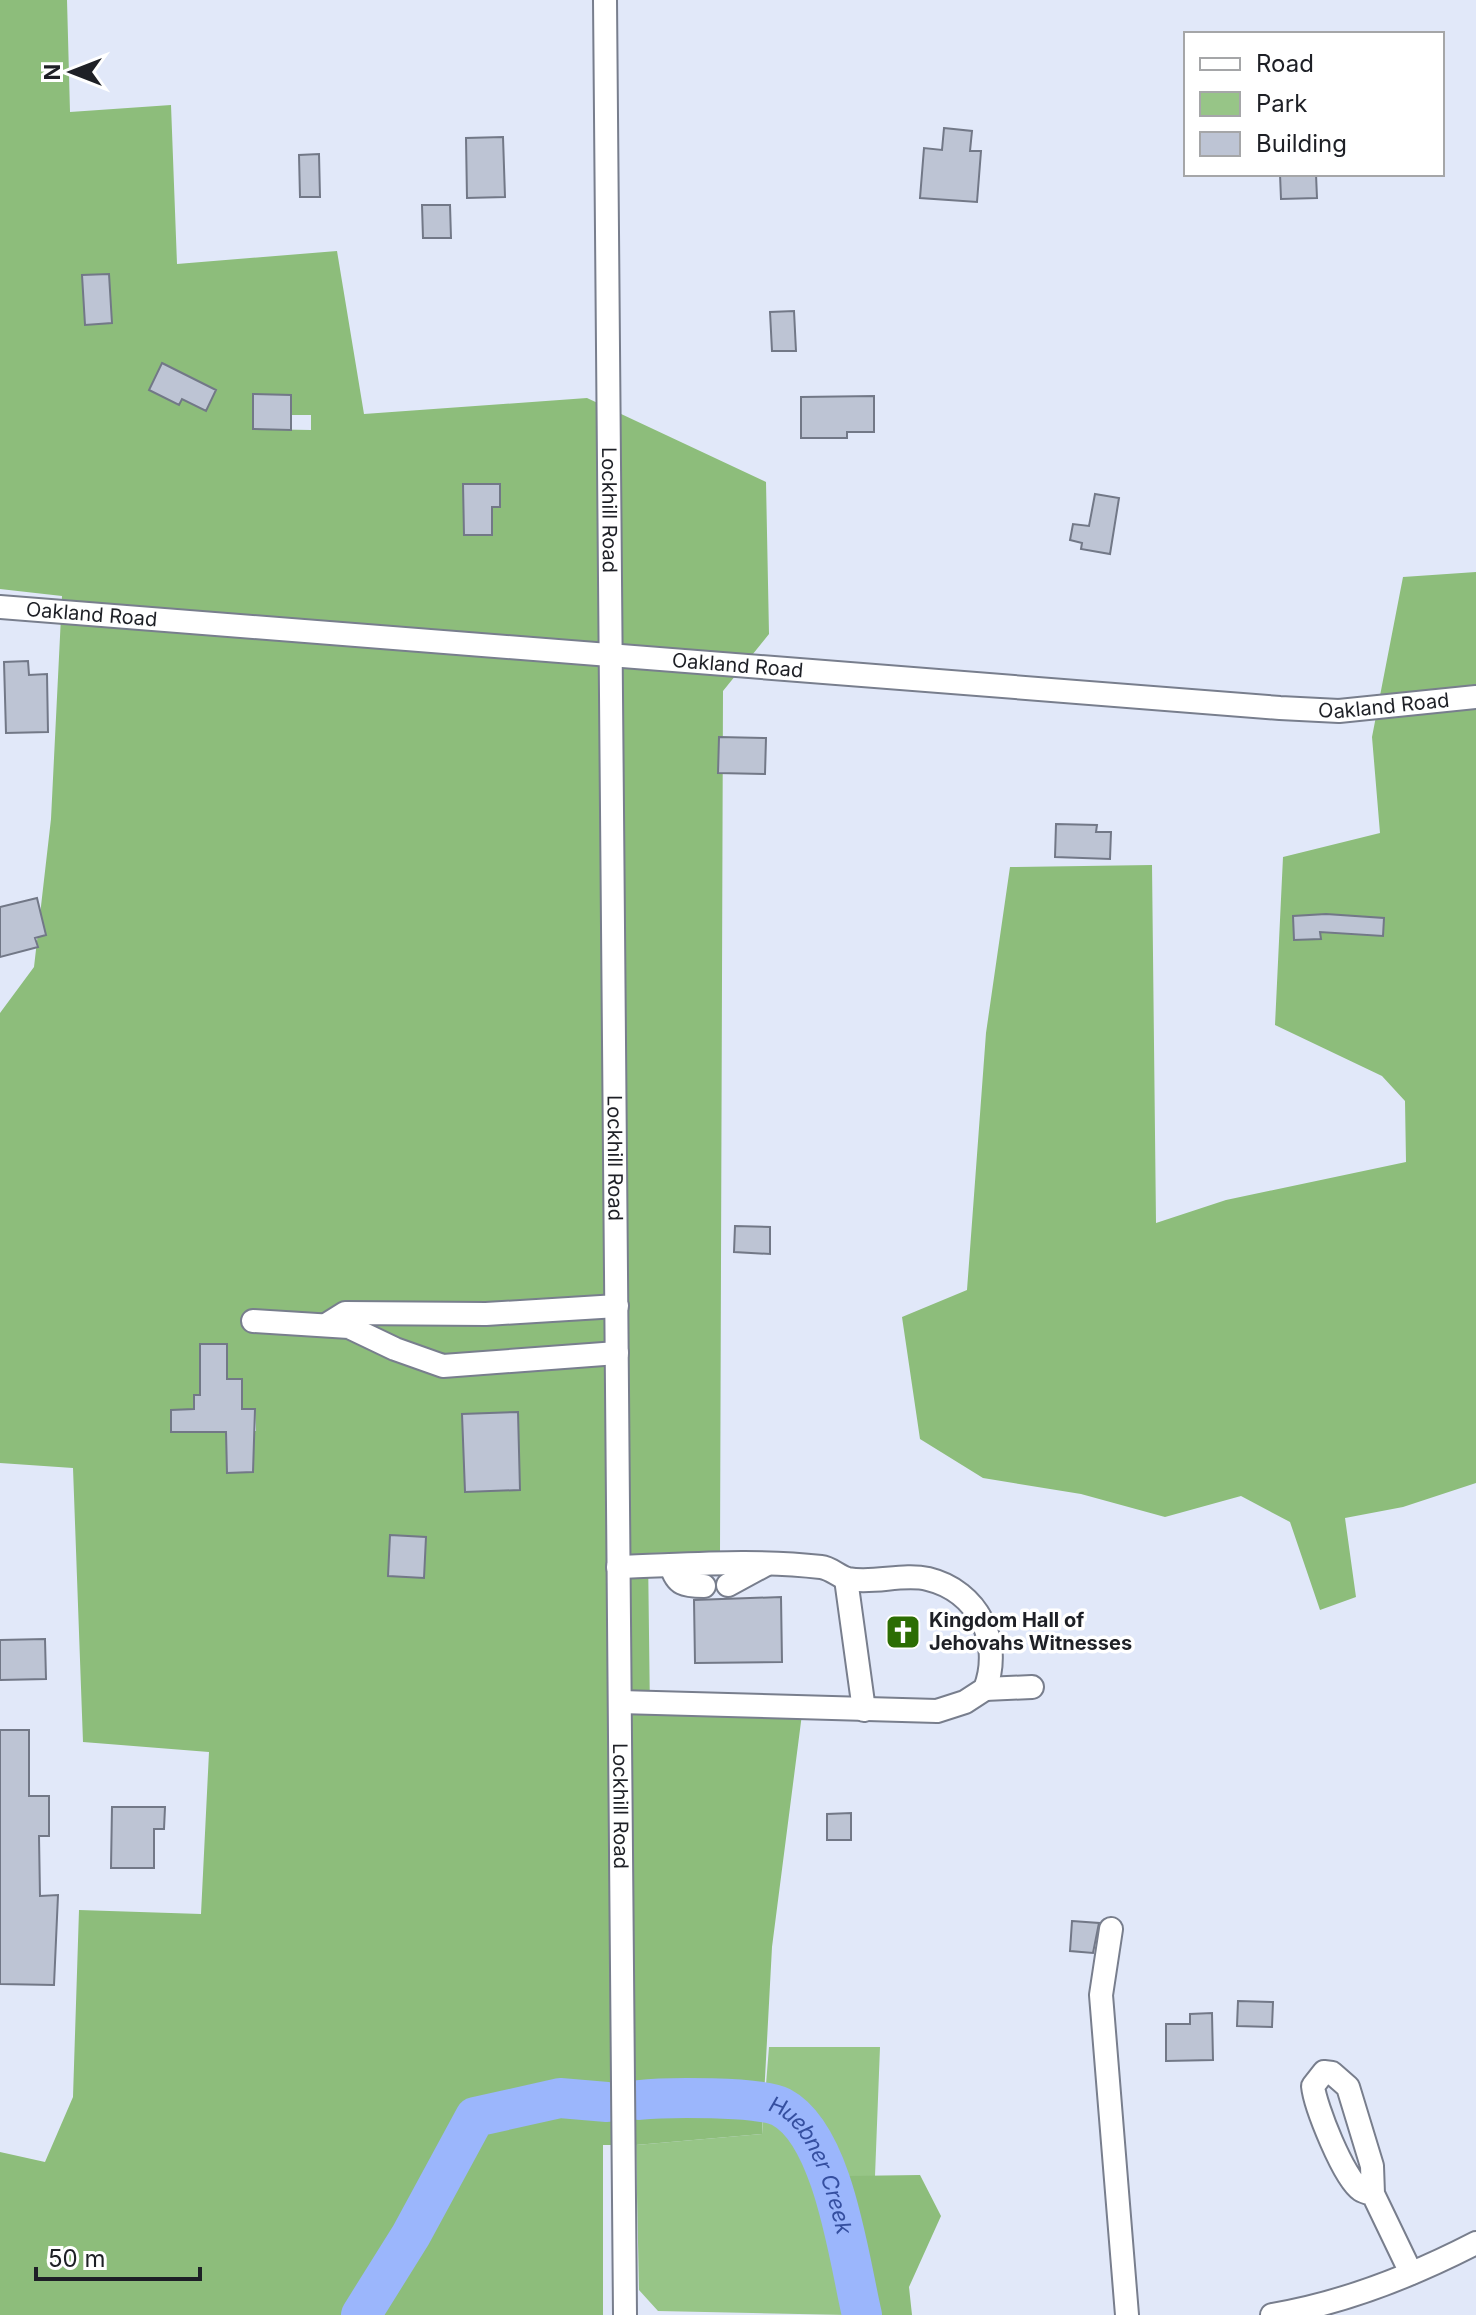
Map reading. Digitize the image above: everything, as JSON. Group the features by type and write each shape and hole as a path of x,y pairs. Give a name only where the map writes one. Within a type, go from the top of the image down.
{"street":[{"name":"Lockhill Road","path":"605,0 625,2315"},
{"name":"Oakland Road","path":"0,607 611,652 1280,708 1339,711 1476,697"},
{"path":"326,1325 345,1313 486,1314 617,1306"},
{"path":"253,1321 349,1327 443,1366 617,1353"},
{"path":"618,1567 725,1561 825,1568 846,1579 928,1579 961,1594 981,1615 992,1650 985,1689"},
{"path":"671,1565 674,1578 685,1586 704,1586"},
{"path":"728,1585 765,1565"},
{"path":"846,1579 864,1710"},
{"path":"620,1702 937,1711 965,1702 985,1689 1032,1687"},
{"path":"1111,1929 1101,1995 1127,2315"},
{"path":"1373,2194 1360,2190 1350,2177 1315,2100 1313,2086 1324,2072 1332,2073 1348,2087 1372,2166 1373,2194 1411,2273"},
{"path":"1272,2315 1334,2302 1411,2273 1476,2243"}],"green space":[{"path":"0,0 67,0 70,112 171,105 177,264 337,251 364,414 587,398 766,482 769,634 723,691 720,1552 648,1553 650,1715 802,1714 772,1947 762,2134 603,2145 603,2315 0,2315 0,2152 45,2162 73,2097 79,1910 201,1914 209,1752 83,1742 73,1468 0,1463 0,1013 34,967 51,819 62,596 0,589","holes":["109,274 112,323 82,276","162,363 216,390 206,410 182,399 179,405 149,390","253,395 291,415 311,415 311,430 253,429","463,484 500,484 500,507 492,507 492,535 464,535","194,1395 242,1409 255,1409 256,1431 171,1432 171,1410 194,1409","518,1412 520,1490 465,1492 463,1414","390,1535 426,1538 424,1578"]},
{"path":"1476,572 1476,1483 1403,1507 1345,1518 1356,1597 1320,1610 1290,1522 1241,1496 1165,1517 1081,1494 983,1478 920,1439 902,1317 967,1290 986,1033 1010,867 1152,865 1156,1223 1226,1200 1406,1162 1405,1101 1382,1076 1275,1025 1283,857 1380,833 1372,737 1403,577","holes":["1320,915 1320,939 1294,940 1293,916"]},
{"path":"769,2047 880,2047 875,2176 848,2177 847,2315 658,2311 639,2290 636,2145 762,2134"},
{"path":"920,2175 941,2216 909,2287 912,2315 847,2315 848,2176"}],"building":[{"path":"944,128 972,131 970,151 981,151 977,202 920,198 924,148 942,150"},
{"path":"503,137 505,197 467,198 466,138"},
{"path":"319,154 320,197 300,197 299,155"},
{"path":"1280,176 1316,176 1317,198 1281,199"},
{"path":"422,205 450,205 451,238 423,238"},
{"path":"109,274 112,323 85,325 82,275"},
{"path":"794,311 796,351 772,351 770,312"},
{"path":"162,363 216,390 206,411 182,399 179,405 149,390"},
{"path":"253,394 291,395 291,430 253,429"},
{"path":"874,396 874,432 847,432 847,438 801,438 801,397"},
{"path":"463,484 500,484 500,507 492,507 492,535 464,535"},
{"path":"1095,494 1119,498 1110,554 1081,549 1082,543 1070,540 1073,524 1089,526"},
{"path":"28,661 29,675 47,674 48,732 6,733 4,662"},
{"path":"719,737 766,738 765,774 718,773"},
{"path":"1056,824 1097,825 1096,832 1111,832 1110,859 1055,857"},
{"path":"37,898 46,935 35,938 38,947 0,957 0,907"},
{"path":"1326,914 1384,918 1383,936 1320,932 1321,939 1294,940 1293,916"},
{"path":"735,1226 770,1227 770,1254 734,1252"},
{"path":"200,1344 227,1344 227,1379 242,1379 242,1409 255,1409 253,1472 227,1473 226,1432 171,1432 171,1410 194,1409 194,1395 200,1395"},
{"path":"518,1412 520,1490 465,1492 462,1414"},
{"path":"390,1535 426,1537 424,1578 388,1576"},
{"path":"781,1597 782,1662 695,1663 694,1600"},
{"path":"45,1639 46,1679 0,1680 0,1640"},
{"path":"0,1730 29,1730 29,1796 49,1796 49,1836 39,1836 40,1896 58,1895 54,1985 0,1984"},
{"path":"112,1807 165,1807 164,1829 154,1829 154,1868 111,1868"},
{"path":"851,1813 851,1840 827,1840 827,1814"},
{"path":"1072,1921 1099,1923 1093,1953 1070,1951"},
{"path":"1238,2001 1273,2002 1272,2027 1237,2026"},
{"path":"1212,2013 1213,2060 1166,2061 1166,2024 1190,2024 1190,2014"}],"waterway":[{"name":"Huebner Creek","path":"361,2315 411,2235 475,2117 560,2098 607,2102"},
{"name":"Huebner Creek","path":"639,2100 734,2099 770,2103 781,2107 799,2122 814,2144 836,2201 862,2315"}],"place":[{"name":"Kingdom Hall of Jehovahs Witnesses","path":"903,1632"}]}
